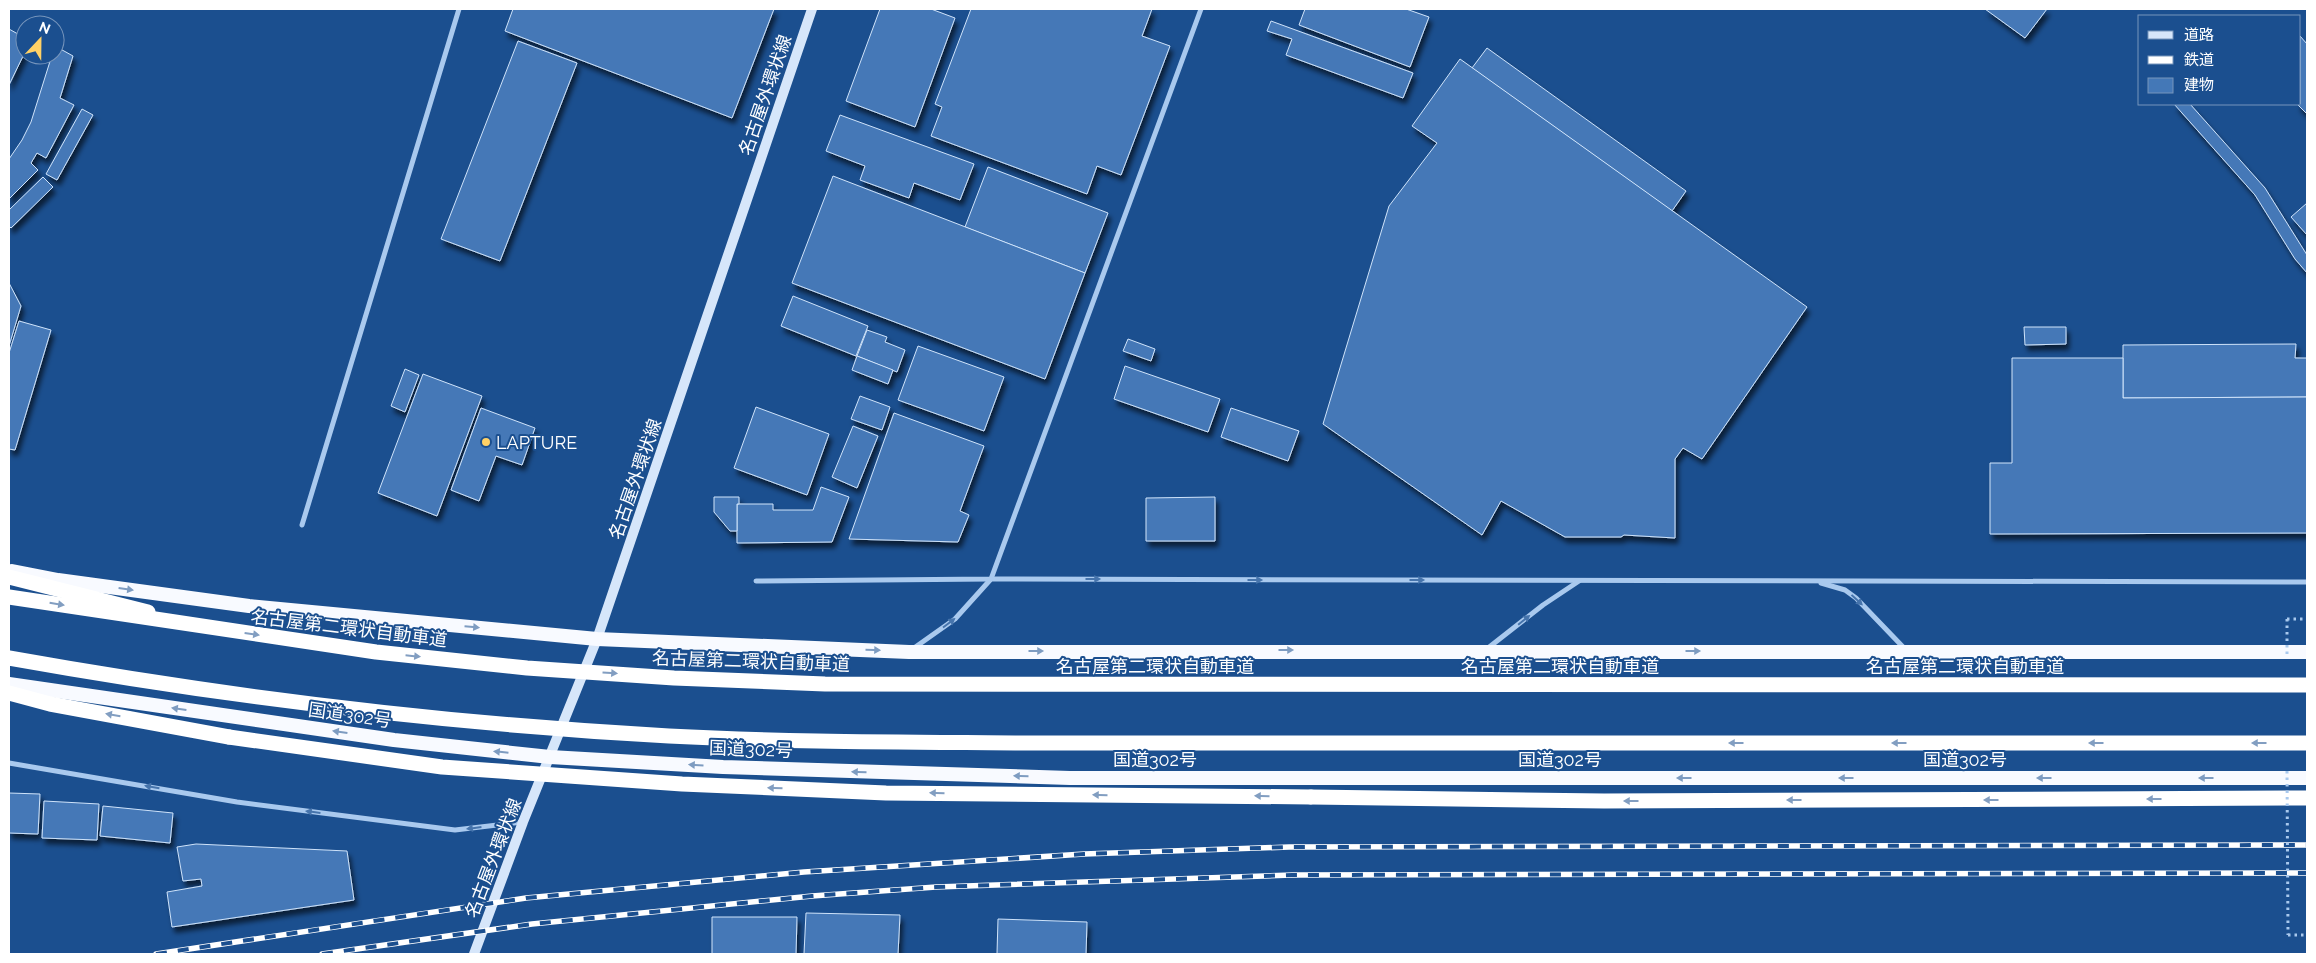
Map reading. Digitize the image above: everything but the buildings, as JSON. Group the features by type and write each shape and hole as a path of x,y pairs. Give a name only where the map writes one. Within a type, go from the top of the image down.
{"highway":[{"path":"9,571 58,580 249,606 597,639 909,652 1486,650 2307,652"},
{"path":"9,577 215,629"},
{"name":"名古屋第二環状自動車道","path":"9,596 215,629 376,652 527,668 674,678 825,684 2307,685"},
{"path":"9,658 237,694 381,711 538,727 671,736 819,741 1015,743 2307,743"},
{"name":"国道302号","path":"9,684 384,739 550,757 751,768 1070,778 2307,778"},
{"path":"9,693 50,704 229,737 442,767 682,784 886,792 1604,801 2307,798"}],"main road":[{"name":"名古屋外環状線","path":"474,954 522,822 597,639 812,9"}],"street":[{"path":"302,524 459,9"},
{"path":"909,652 955,619 991,579 1201,9"},
{"path":"756,581 991,579 2307,582"},
{"path":"1486,650 1543,604 1579,581"},
{"path":"1813,581 1845,590 1856,598 1899,645 1911,652"},
{"path":"9,763 237,802 455,830 522,822"}],"path":[{"path":"2287,658 2287,619 2307,619"},
{"path":"2288,767 2288,935 2307,935"}],"railway":[{"path":"156,954 526,898 804,872 1084,854 1289,847 2307,845"},
{"path":"322,954 532,924 812,896 936,887 1292,875 2307,873"}],"place":[{"name":"LAPTURE","path":"486,442"}]}
